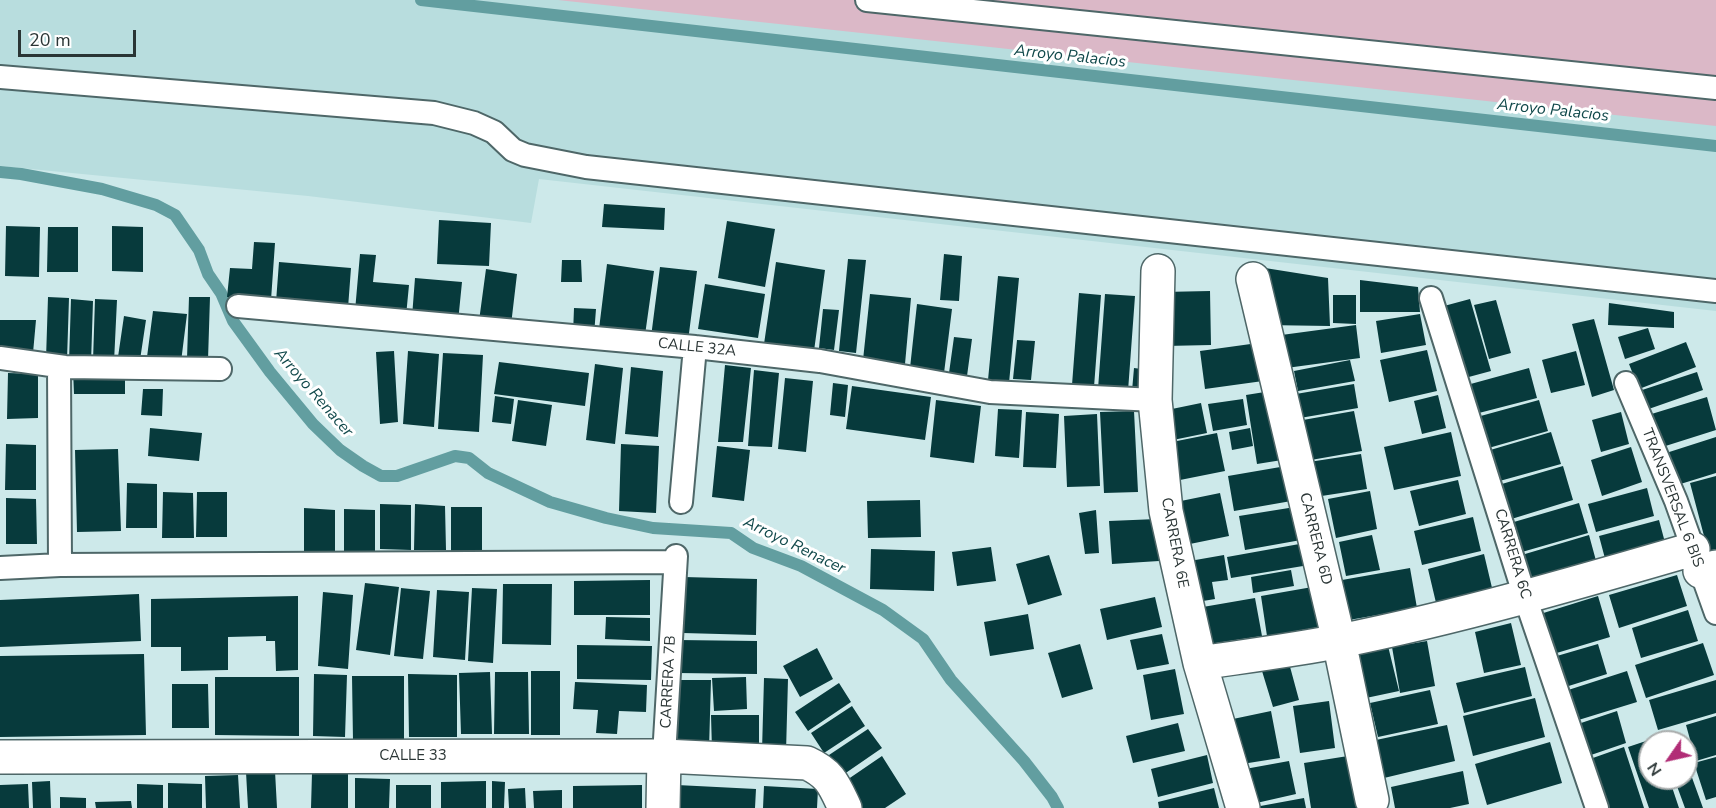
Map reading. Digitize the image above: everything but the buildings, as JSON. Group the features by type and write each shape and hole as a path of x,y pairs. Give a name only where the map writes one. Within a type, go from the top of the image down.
{"street":[{"name":"CARRERA 6E","path":"1158,271 1155,400 1166,511 1200,663 1243,808"},
{"name":"CARRERA 6D","path":"1253,279 1339,641 1372,800"},
{"path":"1200,663 1339,641 1526,597 1703,562"},
{"name":"CALLE 33","path":"0,757 664,756 807,763 823,771 835,787 845,808"},
{"name":"CARRERA 7B","path":"663,808 664,756"}],"lane":[{"path":"867,0 1716,88"},
{"path":"0,77 434,113 474,123 494,132 513,150 525,155 586,167 1716,291"},
{"name":"CARRERA 6C","path":"1431,298 1526,597 1598,808"},
{"name":"CALLE 32A","path":"238,306 695,347 820,361 990,392 1155,400"},
{"path":"681,502 695,347"},
{"path":"0,358 59,367 220,369"},
{"path":"0,568 60,565 59,367"},
{"name":"TRANSVERSAL 6 BIS","path":"1626,383 1703,562 1716,614"},
{"name":"CARRERA 7B","path":"60,565 676,559 664,756"}],"shaded area":[{"path":"0,0 1716,0 1716,311 539,179 531,223 308,196 0,166"},
{"path":"558,0 1716,0 1716,126"}],"waterway":[{"name":"Arroyo Palacios","path":"421,0 1716,146"},
{"name":"Arroyo Renacer","path":"0,172 102,189 156,205 175,215 199,250 208,274 221,293 233,321 270,372 313,424 340,450 381,476 397,476 455,456 469,458 488,473 550,502 606,518 653,528 731,533 753,548 801,566 883,610 923,639 951,680 1024,761 1058,808"}]}
